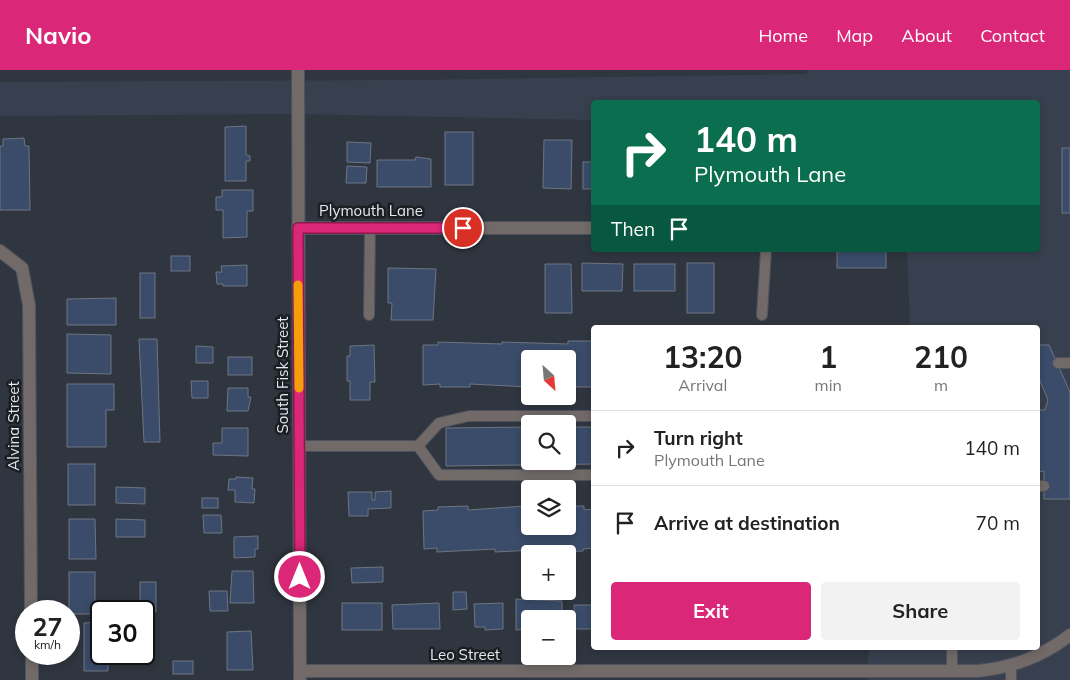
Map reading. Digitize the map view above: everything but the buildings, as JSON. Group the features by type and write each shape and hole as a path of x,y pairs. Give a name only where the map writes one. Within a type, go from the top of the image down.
{"street":[{"name":"South Fisk Street","path":"298,70 300,676"},
{"name":"Plymouth Lane","path":"298,228 591,228"},
{"name":"Alvina Street","path":"0,251 22,268 30,304 31,600"},
{"name":"Leo Street","path":"300,676 978,671 1011,666 1042,654 1070,635"},
{"path":"32,665 32,680"}],"lane":[{"path":"369,315 370,228"},
{"path":"762,315 766,252"},
{"path":"1058,363 1070,363"},
{"path":"299,446 418,446 438,423 469,416 591,416"},
{"path":"418,446 439,475 591,475"},
{"path":"952,650 952,671"},
{"path":"1011,666 1011,680"}],"shaded area":[{"path":"807,70 1070,70 1070,680 867,680 869,650 1040,650 1040,325 910,325 907,252 1040,252 1040,100 591,100 591,120 298,114 0,116 0,82 417,80 807,74"}],"slow traffic":[{"path":"298,285 299,388"}],"route":[{"path":"300,577 298,228 463,228"}]}
